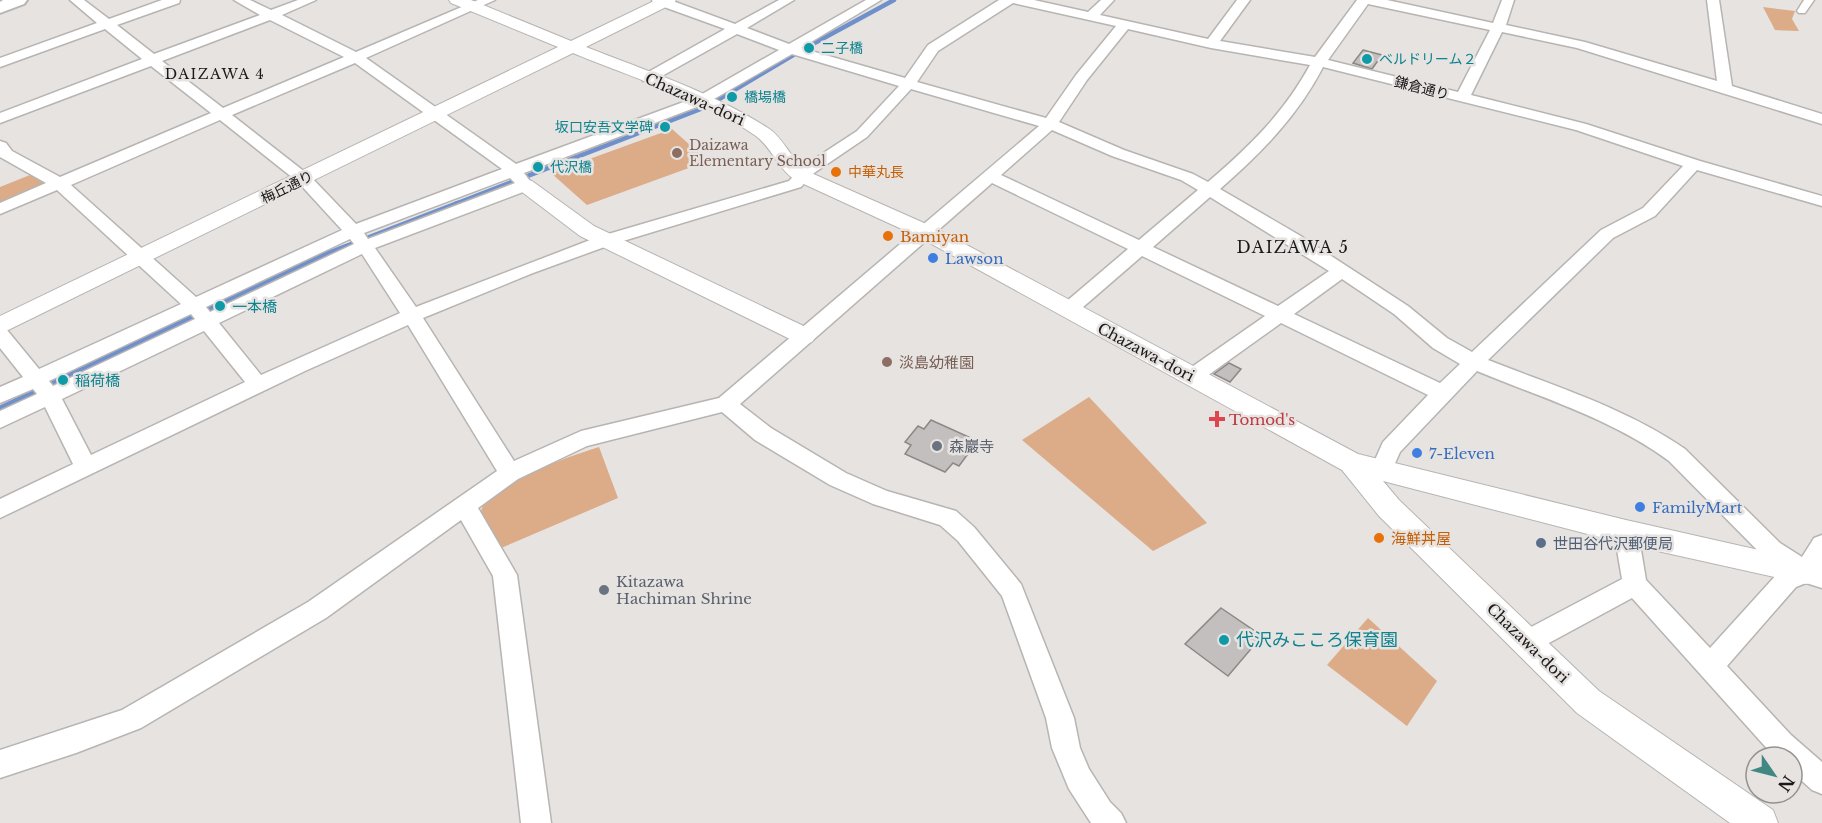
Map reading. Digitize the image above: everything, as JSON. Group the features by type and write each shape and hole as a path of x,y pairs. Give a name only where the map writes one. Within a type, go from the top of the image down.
{"main road":[{"path":"0,8 18,0"}],"street":[{"path":"76,0 304,178 359,238 412,316 510,473"},
{"path":"0,63 174,0"},
{"path":"240,0 356,57 437,114 587,231 804,336"},
{"path":"0,118 310,0"},
{"name":"Chazawa-dori","path":"457,0 481,3 574,47 707,102 765,134 791,169 802,176 926,232 1351,463 1389,508 1588,702 1760,823"},
{"path":"648,78 788,0"},
{"path":"0,396 43,386 359,238 707,102 795,51 875,0"},
{"path":"0,510 259,386 412,316 605,240 795,184 802,176 862,134 908,84 933,48 1008,0"},
{"name":"鎌倉通り","path":"1017,0 1211,44 1319,62 1581,127 1694,164 1822,201"},
{"path":"1091,17 1108,0"},
{"path":"1211,44 1244,0"},
{"path":"1068,310 1247,157 1276,128 1302,94 1319,62 1364,0"},
{"path":"1369,0 1580,45 1822,119"},
{"path":"1462,98 1498,28 1508,0"},
{"path":"1713,0 1725,88"},
{"path":"1802,11 1809,0"},
{"path":"663,1 795,51 1050,124 1118,153 1187,177 1293,239 1401,310 1440,343 1475,363 1613,418 1659,442 1677,455 1772,550 1814,575"},
{"name":"梅丘通り","path":"0,326 574,47 663,1"},
{"path":"0,209 481,3"},
{"path":"0,764 76,740 131,719 317,610 510,473 581,439 726,404 1050,124 1081,78 1124,25"},
{"path":"0,146 6,154 60,184 142,257 200,312 259,386"},
{"path":"1382,471 1391,448 1442,393 1607,234 1649,212 1694,164"},
{"path":"991,176 1442,393"},
{"path":"1193,376 1340,272"},
{"path":"0,335 43,386 86,468"},
{"path":"0,420 43,386"},
{"path":"726,404 763,434 838,479 881,498 948,518 966,534 1012,591 1060,718 1066,748 1079,779 1100,812 1111,823"},
{"path":"1351,463 1626,532 1814,575"},
{"path":"465,506 506,575 536,823"},
{"path":"1626,532 1635,585 1712,665 1781,744 1822,780"},
{"path":"1814,575 1822,545"},
{"path":"1712,665 1787,580 1814,575"},
{"path":"1527,642 1635,585"}],"shaded area":[{"path":"1763,7 1795,11 1792,19 1799,31 1775,30"},
{"path":"672,129 708,161 587,205 551,173"},
{"path":"35,173 48,181 42,189 0,204 0,187"},
{"path":"1089,397 1207,523 1153,551 1022,440"},
{"path":"599,447 618,498 494,551 481,516 486,502 497,492 532,472"},
{"path":"1368,618 1437,681 1407,726 1327,665"}],"building":[{"name":"ベルドリーム２","path":"1363,50 1382,55 1372,69 1353,63"},
{"path":"1229,363 1241,369 1230,382 1214,374"},
{"name":"森巖寺","path":"931,420 971,438 964,448 970,451 959,466 953,463 945,472 905,454 911,445 905,442 918,426 924,429"},
{"name":"代沢みこころ保育園","path":"1221,608 1262,636 1228,676 1185,644"}],"waterway":[{"path":"455,204 706,107 800,51 894,0"},
{"path":"0,408 326,254 458,203"}],"place":[{"name":"二子橋","path":"809,48"},
{"name":"ベルドリーム２","path":"1367,59"},
{"name":"橋場橋","path":"732,97"},
{"name":"坂口安吾文学碑","path":"665,127"},
{"name":"Daizawa Elementary School","path":"677,153"},
{"name":"代沢橋","path":"538,167"},
{"name":"中華丸長","path":"836,172"},
{"name":"Bamiyan","path":"888,236"},
{"name":"Lawson","path":"933,258"},
{"name":"一本橋","path":"220,306"},
{"name":"淡島幼稚園","path":"887,362"},
{"name":"稲荷橋","path":"63,380"},
{"name":"Tomod's","path":"1217,419"},
{"name":"森巖寺","path":"937,446"},
{"name":"7-Eleven","path":"1417,453"},
{"name":"FamilyMart","path":"1640,507"},
{"name":"海鮮丼屋","path":"1379,538"},
{"name":"世田谷代沢郵便局","path":"1541,543"},
{"name":"Kitazawa Hachiman Shrine","path":"604,590"},
{"name":"代沢みこころ保育園","path":"1224,640"}],"district":[{"name":"DAIZAWA 4","path":"215,74"},
{"name":"DAIZAWA 5","path":"1293,247"}]}
